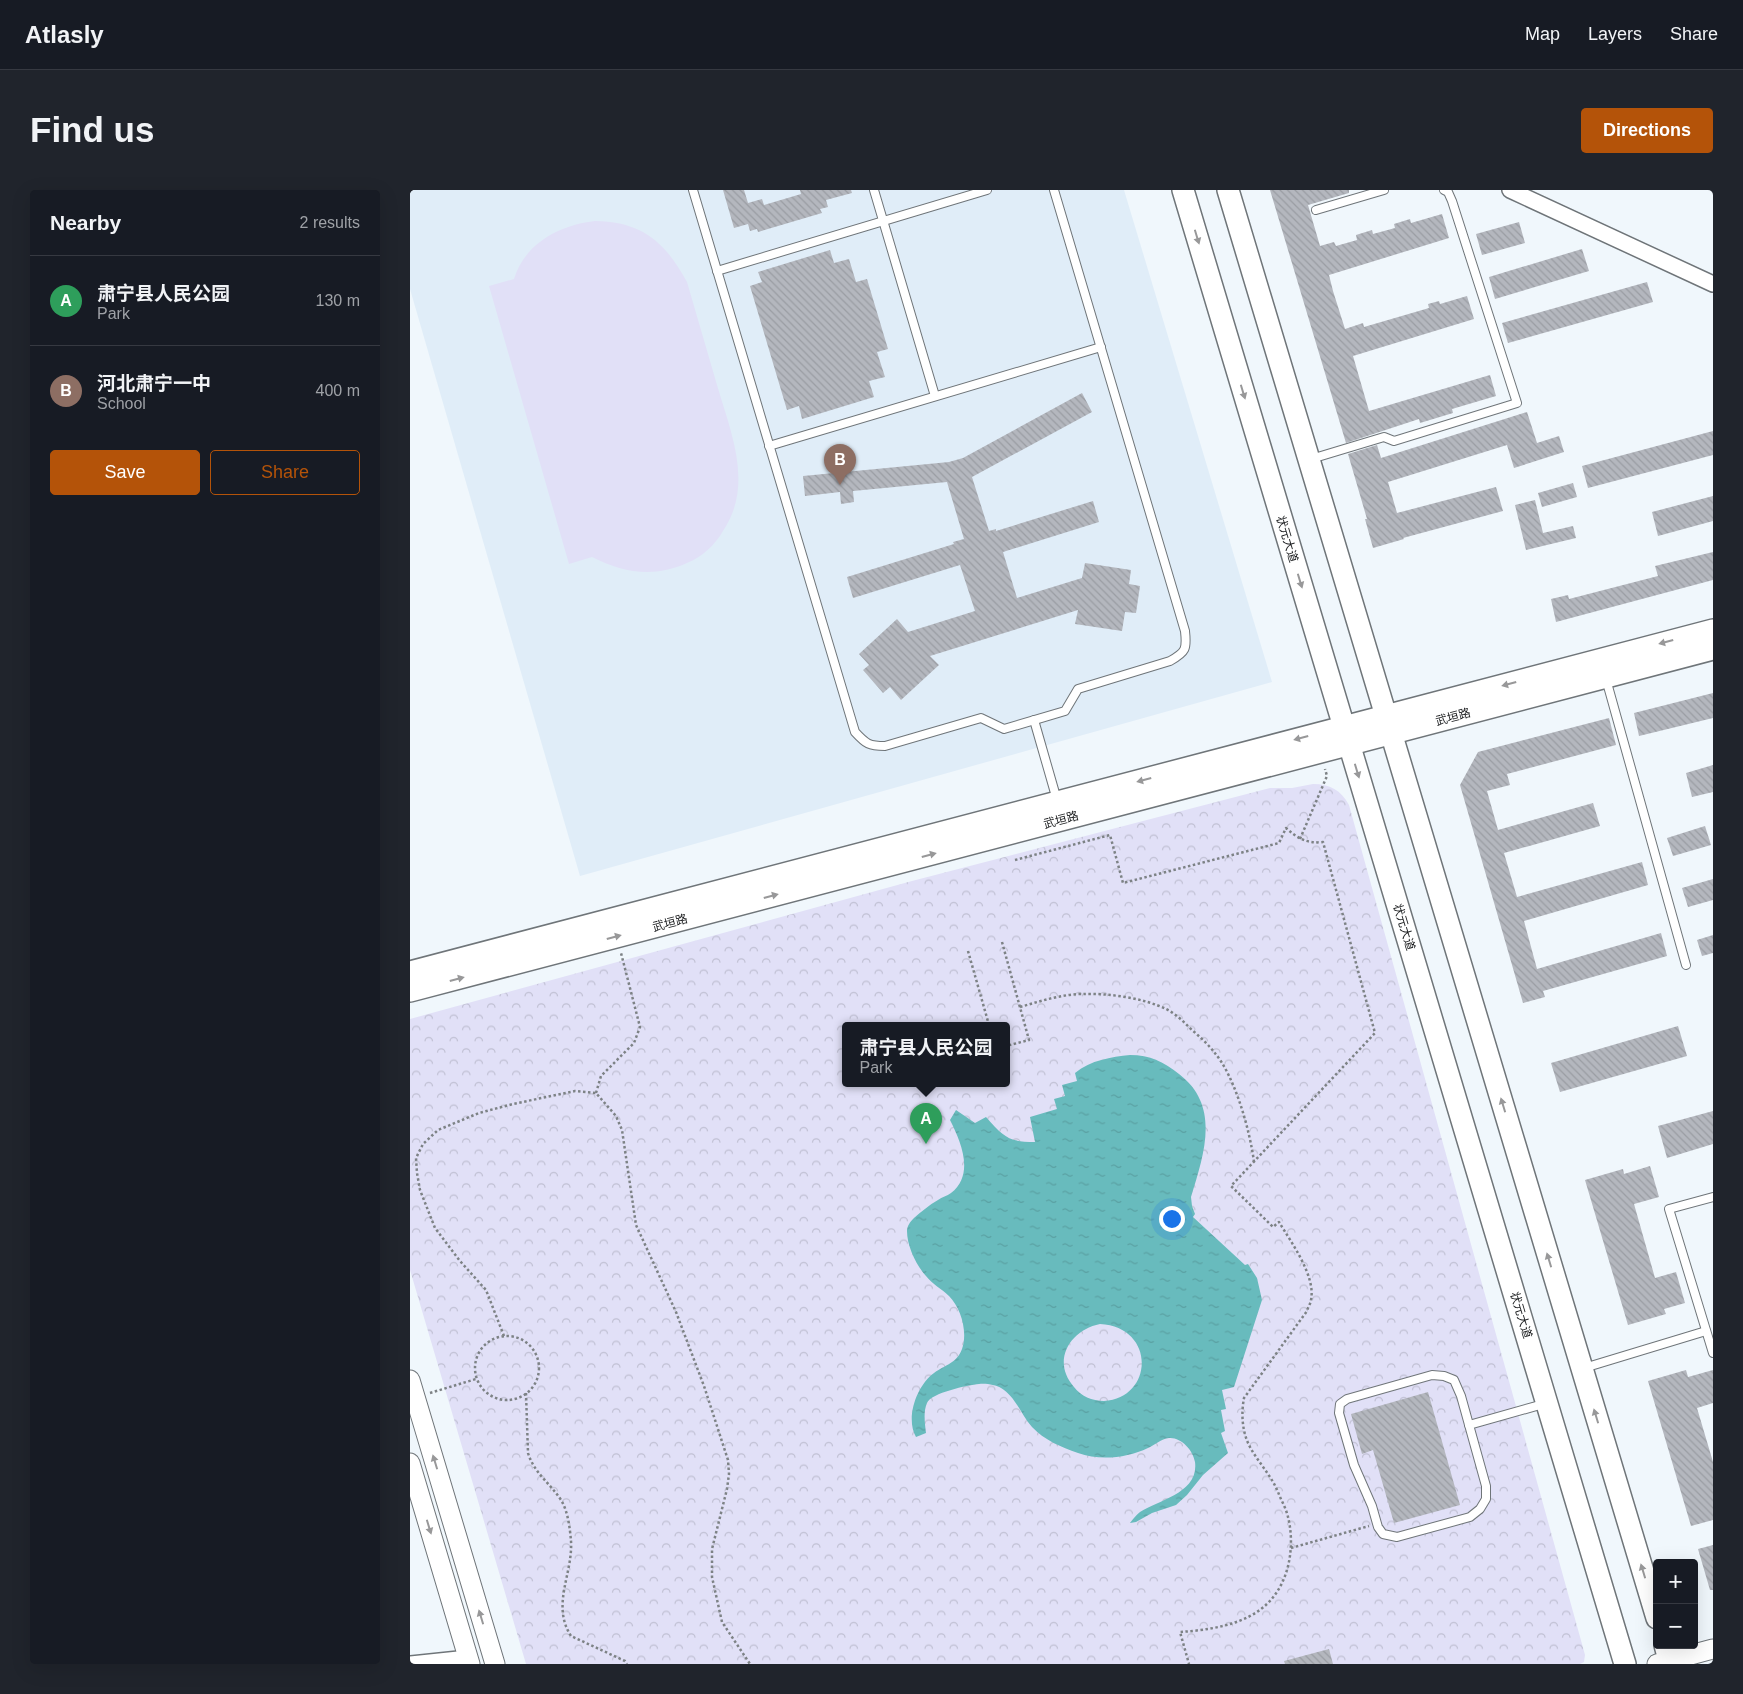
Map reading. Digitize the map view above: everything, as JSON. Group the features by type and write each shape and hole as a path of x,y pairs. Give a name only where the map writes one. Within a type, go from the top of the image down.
{"main road":[{"name":"状元大道","path":"1182,190 1625,1664"},
{"path":"1228,190 1653,1605"},
{"name":"武垣路","path":"410,972 1058,802 1388,725 1713,630"},
{"name":"武垣路","path":"1388,725 1606,677 1713,649"},
{"name":"武垣路","path":"410,991 1321,752 1346,736"}],"street":[{"path":"1510,190 1713,284"},
{"path":"413,1388 495,1664"},
{"path":"410,1463 469,1661 410,1664"},
{"path":"1666,1658 1713,1648"}],"lane":[{"path":"693,190 855,732 864,742 872,746 885,746 981,718 1004,729 1065,711 1078,689 1170,661 1182,654 1187,646 1186,631 1054,190"},
{"path":"874,190 935,396"},
{"path":"717,271 987,190"},
{"path":"1316,210 1384,190"},
{"path":"1309,460 1384,437 1394,441 1517,403 1452,201 1448,192 1444,190"},
{"path":"769,446 1100,347"},
{"path":"1606,677 1686,965"},
{"path":"1034,720 1058,802"},
{"path":"1713,1197 1670,1209 1713,1353"},
{"path":"1582,1369 1706,1331"},
{"path":"1432,1375 1444,1376 1454,1380 1461,1396 1486,1486 1486,1500 1480,1509 1470,1517 1397,1537 1384,1534 1377,1524 1372,1506 1354,1465 1339,1414 1340,1404 1347,1399 1432,1375"},
{"path":"1469,1425 1547,1403"}],"path":[{"path":"1300,839 1327,776 1321,752"},
{"path":"1015,860 1110,835 1123,883 1279,843 1286,828 1300,839 1313,843 1323,842 1374,1034 1231,1186 1273,1226 1279,1222 1307,1271 1311,1288 1311,1300 1307,1311 1244,1398 1241,1412 1249,1446 1277,1489 1288,1517 1291,1548 1286,1573 1268,1603 1249,1616 1228,1625 1201,1631 1180,1632 1189,1664"},
{"path":"596,1093 601,1076 634,1043 640,1027 616,937"},
{"path":"1002,942 1029,1040 1010,1045"},
{"path":"968,951 988,1022"},
{"path":"1020,1007 1054,997 1083,994 1138,1000 1165,1008 1181,1019 1215,1052 1225,1069 1236,1092 1244,1117 1254,1162"},
{"path":"504,1336 486,1290 460,1262 435,1228 420,1190 416,1158 423,1144 438,1130 479,1113 575,1091 596,1093 616,1116 622,1130 636,1225 676,1312 704,1386 728,1460 730,1474 712,1549 712,1577 722,1622 750,1664"},
{"path":"504,1336 516,1337 528,1344 536,1356 539,1369 534,1384 526,1393 515,1399 500,1399 485,1392 476,1379 475,1363 481,1349 493,1339 504,1336"},
{"path":"413,1388 476,1379"},
{"path":"526,1393 528,1453 530,1461 536,1471 562,1500 566,1512 571,1543 562,1607 565,1628 571,1636 625,1661 627,1664"},
{"path":"1291,1548 1377,1524"}],"shaded area":[{"path":"410,190 1124,190 1272,682 580,876 410,289"}],"green space":[{"path":"595,221 627,225 639,230 661,245 679,268 687,282 737,459 737,496 732,513 720,536 708,550 698,557 675,568 663,571 639,572 627,570 592,557 569,564 489,286 514,279 526,255 546,238 569,227"},
{"path":"1313,784 1325,785 1339,792 1349,805 1582,1644 1585,1655 1584,1662 1580,1664 526,1664 410,1270 410,1019 912,881 1270,788 1292,788"}],"water":[{"path":"1130,1055 1144,1056 1168,1066 1192,1087 1200,1101 1205,1116 1206,1131 1201,1164 1191,1197 1195,1214 1193,1217 1245,1265 1248,1264 1257,1278 1262,1300 1234,1387 1222,1390 1226,1409 1221,1410 1225,1431 1221,1433 1228,1453 1203,1475 1176,1505 1130,1523 1140,1512 1176,1494 1191,1481 1195,1473 1194,1457 1182,1442 1169,1438 1131,1454 1104,1458 1078,1453 1059,1446 1042,1436 1032,1427 1006,1392 991,1384 950,1390 930,1399 925,1410 926,1433 916,1437 912,1421 914,1402 922,1385 928,1378 960,1354 964,1342 964,1328 960,1314 953,1301 928,1279 919,1266 910,1249 907,1231 909,1224 914,1218 931,1204 951,1193 963,1177 964,1158 950,1120 956,1110 975,1123 986,1117 1007,1137 1018,1141 1035,1142 1030,1117 1057,1109 1054,1099 1065,1096 1062,1085 1077,1081 1075,1073 1101,1060","holes":["1100,1324 1118,1328 1131,1337 1139,1349 1142,1362 1139,1376 1132,1388 1120,1397 1104,1401 1087,1397 1080,1393 1067,1377 1064,1367 1064,1357 1067,1348 1080,1333 1089,1327"]}],"building":[{"path":"723,190 744,190 748,203 762,199 764,205 801,194 800,190 851,190 852,193 826,200 828,207 820,209 822,213 758,232 757,229 750,231 748,224 734,228"},
{"path":"1270,190 1349,190 1349,193 1308,205 1320,246 1334,242 1336,246 1357,240 1356,235 1372,230 1373,234 1395,228 1394,224 1410,219 1411,223 1442,214 1449,238 1329,275 1333,291 1345,329 1363,323 1364,327 1429,308 1428,304 1439,301 1440,304 1467,296 1474,319 1353,356 1369,411 1490,375 1496,396 1452,409 1453,413 1420,423 1419,419 1346,443"},
{"path":"1519,222 1525,243 1482,255 1476,234"},
{"path":"1582,249 1589,271 1495,299 1489,277"},
{"path":"830,250 834,263 849,259 856,282 867,279 888,349 877,352 885,377 869,381 874,397 802,419 799,406 787,410 750,286 762,282 758,272"},
{"path":"1647,282 1653,302 1508,343 1502,323"},
{"path":"1082,393 1092,412 972,477 989,531 996,529 996,531 1093,501 1099,522 1003,552 1017,598 1082,578 1085,563 1131,570 1129,584 1140,586 1136,613 1125,612 1122,631 1075,624 1078,610 930,656 939,665 901,700 890,687 883,693 863,670 869,665 859,654 897,619 908,632 975,611 960,565 853,598 847,577 954,544 953,542 964,539 947,482 853,491 854,502 841,504 840,492 805,496 803,476 949,462 963,458"},
{"path":"1527,412 1537,443 1559,436 1564,452 1514,468 1507,445 1388,482 1397,513 1496,487 1503,511 1373,548 1365,519 1367,519 1348,454 1377,445 1381,458"},
{"path":"1713,431 1713,455 1588,488 1582,466"},
{"path":"1573,483 1577,497 1542,507 1538,493"},
{"path":"1713,496 1713,521 1658,536 1652,512"},
{"path":"1535,500 1543,533 1573,526 1576,538 1526,550 1515,505"},
{"path":"1713,552 1713,580 1556,622 1551,599 1568,595 1569,599 1658,576 1655,566"},
{"path":"1713,693 1713,718 1639,736 1634,713"},
{"path":"1609,718 1616,745 1507,774 1510,785 1487,791 1498,830 1593,803 1600,826 1504,853 1517,897 1642,862 1648,885 1524,921 1537,969 1661,933 1667,956 1543,991 1545,997 1523,1003 1460,785 1478,752"},
{"path":"1713,765 1713,792 1692,797 1686,773"},
{"path":"1705,826 1711,845 1673,856 1667,838"},
{"path":"1713,879 1713,900 1688,907 1682,888"},
{"path":"1713,935 1713,953 1702,956 1697,940"},
{"path":"1678,1026 1687,1056 1560,1092 1551,1063"},
{"path":"1713,1111 1713,1144 1667,1158 1658,1126"},
{"path":"1650,1166 1659,1197 1634,1204 1655,1278 1676,1272 1685,1303 1664,1309 1666,1314 1628,1325 1585,1180 1623,1169 1624,1174"},
{"path":"1686,1370 1688,1377 1713,1370 1713,1403 1697,1408 1713,1462 1713,1520 1691,1526 1648,1381"},
{"path":"1428,1392 1460,1505 1394,1523 1373,1450 1362,1454 1351,1414"},
{"path":"1713,1545 1713,1590 1710,1590 1698,1549"},
{"path":"1329,1649 1333,1664 1285,1664 1284,1661"}],"place":[{"name":"河北肃宁一中","path":"840,485"},
{"name":"肃宁县人民公园","path":"926,1144"}]}
